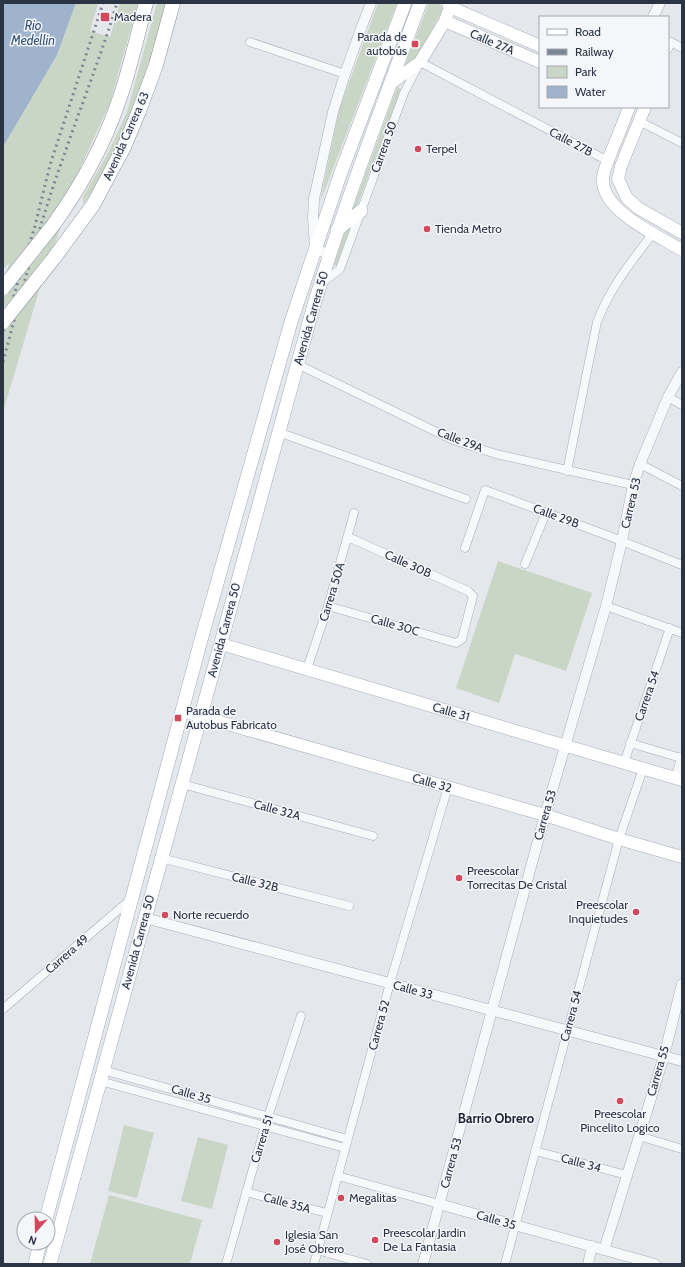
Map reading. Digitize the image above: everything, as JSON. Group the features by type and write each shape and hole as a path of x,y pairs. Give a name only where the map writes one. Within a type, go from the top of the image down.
{"highway":[{"name":"Avenida Carrera 63","path":"3,288 54,224 88,173 110,126 124,84 146,3"},
{"name":"Avenida Carrera 63","path":"3,322 54,258 92,205 124,147 156,64 173,3"}],"main road":[{"name":"Avenida Carrera 50","path":"48,1211 182,712 284,347 340,175 405,3"},
{"name":"Avenida Carrera 50","path":"50,1264 320,284 337,230 420,3"},
{"name":"Carrera 50","path":"420,62 445,21 450,4"},
{"name":"Calle 27A","path":"450,4 539,46"},
{"name":"Calle 27A","path":"445,21 539,62"},
{"path":"390,84 420,62"},
{"path":"629,108 608,161 603,180 606,193 614,206 623,214 682,250"},
{"path":"644,108 621,166 618,178 627,198 638,208 682,232"},
{"path":"337,230 361,211"},
{"name":"Calle 31","path":"221,644 679,779"},
{"name":"Calle 32","path":"182,712 545,815 619,839 682,857"},
{"path":"34,1264 38,1251"}],"street":[{"path":"329,254 316,249 313,216 314,199 333,112 371,3"},
{"path":"650,3 652,16"},
{"path":"653,16 660,3"},
{"path":"250,42 345,74"},
{"path":"669,45 682,48"},
{"name":"Calle 27B","path":"420,62 608,161"},
{"name":"Carrera 50","path":"320,284 340,269 406,86 420,62"},
{"path":"639,121 682,143"},
{"path":"567,471 597,322 604,304 619,278 653,233"},
{"name":"Calle 29A","path":"297,364 453,440 496,454 633,485"},
{"name":"Carrera 53","path":"423,1264 545,815 584,677 606,606 622,541 633,485 640,464 668,397 682,372"},
{"path":"668,397 682,405"},
{"path":"278,432 466,499"},
{"path":"640,464 682,486"},
{"name":"Calle 29B","path":"465,548 485,490 682,565"},
{"path":"526,564 546,513"},
{"name":"Carrera 50A","path":"307,669 328,606 354,514"},
{"name":"Calle 30B","path":"348,537 468,591 473,596 462,639"},
{"name":"Calle 30C","path":"328,606 456,643 462,639"},
{"path":"606,606 682,633"},
{"name":"Carrera 54","path":"624,763 670,628"},
{"path":"630,743 682,757 679,779"},
{"name":"Carrera 54","path":"505,1264 619,839 643,769"},
{"name":"Calle 32A","path":"182,784 373,836"},
{"name":"Carrera 52","path":"314,1264 390,983 448,787"},
{"name":"Calle 32B","path":"162,858 349,906"},
{"name":"Carrera 49","path":"3,1009 131,899"},
{"name":"Calle 33","path":"145,918 682,1061"},
{"name":"Carrera 55","path":"604,1250 638,1136 664,1056 682,984"},
{"name":"Carrera 51","path":"226,1264 265,1126 301,1016"},
{"name":"Calle 35","path":"102,1075 348,1139"},
{"name":"Calle 35","path":"102,1075 265,1126 345,1148"},
{"path":"638,1136 682,1149"},
{"name":"Calle 34","path":"535,1151 627,1175"},
{"name":"Calle 35","path":"338,1176 654,1264"},
{"name":"Calle 35A","path":"246,1192 327,1213"},
{"path":"588,1264 592,1246"},
{"path":"317,1250 367,1264"}],"green space":[{"path":"76,3 98,3 90,31 110,37 120,3 138,3 110,103 81,166 38,294 3,412 3,280 10,262 3,270 3,147 57,55"},
{"path":"157,3 168,3 139,100 114,154 83,205 83,197 108,153 127,112"},
{"path":"378,3 397,3 320,202 339,110"},
{"path":"429,3 439,3 443,9 417,58 404,67"},
{"path":"397,87 401,89 356,209 353,208"},
{"path":"351,226 337,266 333,264 345,231"},
{"path":"498,561 592,593 566,671 515,654 499,703 456,688"},
{"path":"124,1125 154,1133 137,1198 108,1191"},
{"path":"198,1137 228,1145 212,1209 181,1201"},
{"path":"109,1195 202,1220 190,1264 90,1264"}],"water":[{"name":"Rio Medellin","path":"3,3 76,3 57,55 3,147"}],"railway":[{"path":"3,331 35,226 50,165 103,3"},
{"path":"3,362 38,234 117,3"}],"place":[{"name":"Madera","path":"105,17"},
{"name":"Parada de autobús","path":"415,44"},
{"name":"Terpel","path":"418,149"},
{"name":"Tienda Metro","path":"427,229"},
{"name":"Parada de Autobus Fabricato","path":"178,718"},
{"name":"Preescolar Torrecitas De Cristal","path":"459,878"},
{"name":"Preescolar Inquietudes","path":"636,912"},
{"name":"Norte recuerdo","path":"165,915"},
{"name":"Preescolar Pincelito Logico","path":"620,1101"},
{"name":"Megalitas","path":"341,1198"},
{"name":"Preescolar Jardin De La Fantasia","path":"375,1240"},
{"name":"Iglesia San José Obrero","path":"277,1242"}],"district":[{"name":"Barrio Obrero","path":"496,1118"}]}
